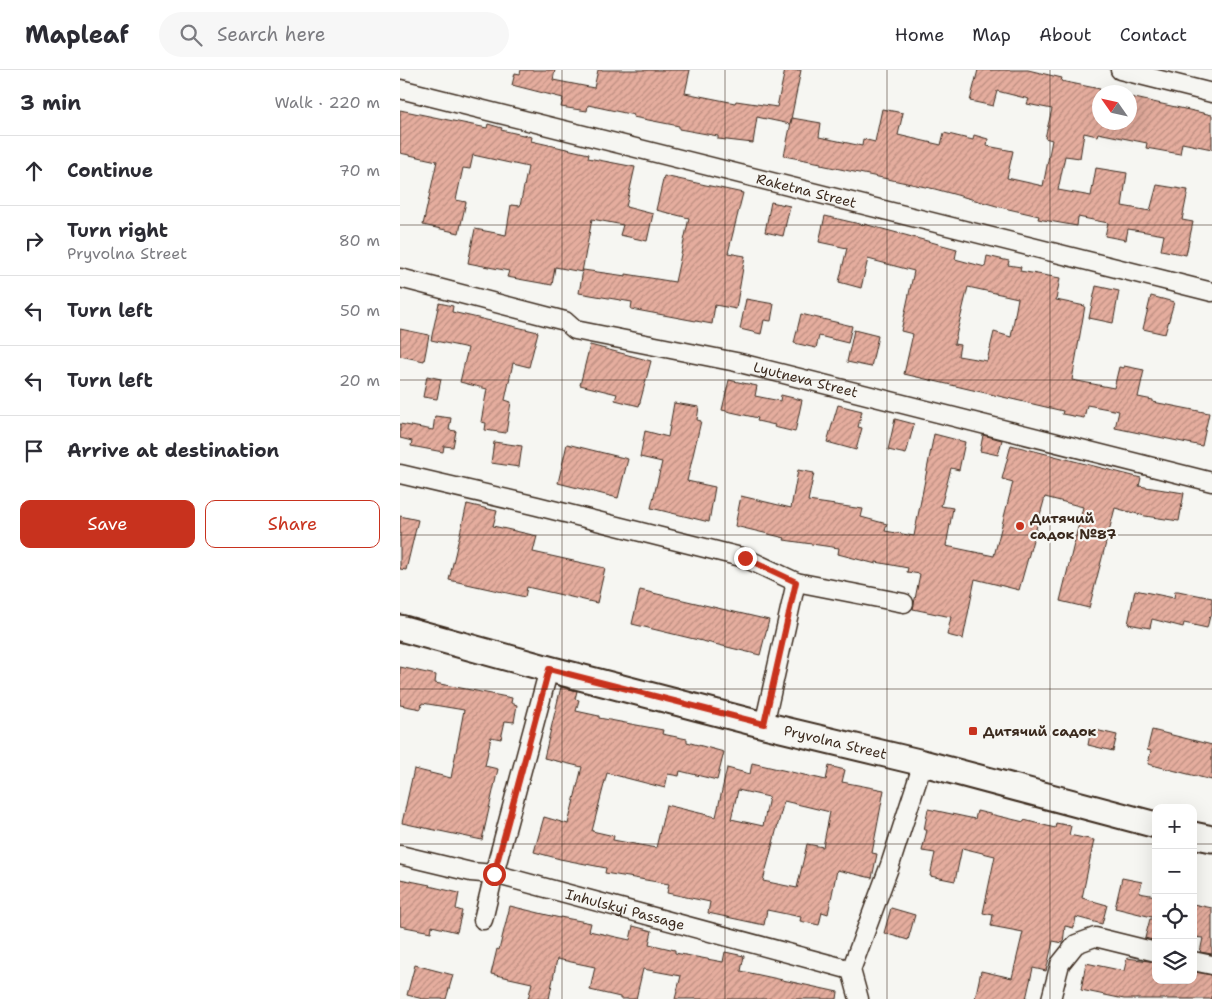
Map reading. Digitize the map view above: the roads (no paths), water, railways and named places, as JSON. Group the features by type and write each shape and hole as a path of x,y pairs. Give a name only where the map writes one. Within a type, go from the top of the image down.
{"street":[{"path":"1120,70 1171,76 1212,93"},
{"name":"Raketna Street","path":"400,89 1212,292"},
{"name":"Lyutneva Street","path":"400,278 565,321 575,330 736,362 1212,482"},
{"path":"400,474 745,558 796,582 904,603"},
{"path":"764,724 796,582"},
{"name":"Pryvolna Street","path":"400,628 549,669 923,762 1152,824"},
{"path":"483,920 549,669"},
{"path":"859,999 851,970 890,865 923,762"},
{"path":"1197,836 1212,840"},
{"name":"Inhulskyi Passage","path":"400,855 471,872 494,874 851,970"},
{"path":"1051,999 1060,964 1076,944 1095,937 1152,951"},
{"path":"1197,962 1212,965"}],"place":[{"name":"Дитячий садок №87","path":"1020,526"},
{"name":"Дитячий садок","path":"973,731"}]}
